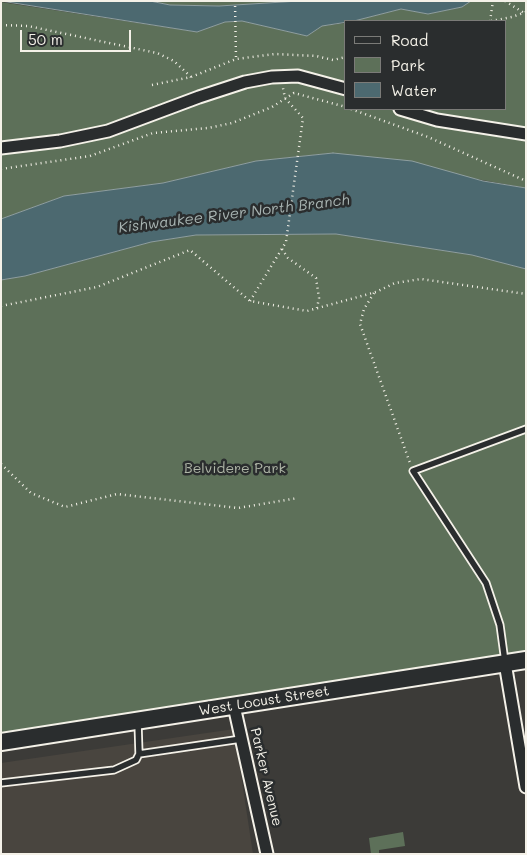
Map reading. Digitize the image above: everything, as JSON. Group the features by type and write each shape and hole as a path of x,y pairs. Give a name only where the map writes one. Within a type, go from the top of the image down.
{"street":[{"path":"1,148 60,141 108,131 246,82 298,76 344,88"},
{"path":"403,110 436,120 526,134"},
{"name":"West Locust Street","path":"1,742 526,660"},
{"path":"505,663 526,787"},
{"name":"Parker Avenue","path":"234,706 268,854"}],"lane":[{"path":"505,663 500,625 486,583 413,471 526,429"},
{"path":"1,782 114,770 136,760 139,754 137,721"},
{"path":"139,754 242,738"}],"path":[{"path":"235,1 236,59"},
{"path":"490,20 493,1"},
{"path":"505,1 525,12"},
{"path":"494,20 525,12"},
{"path":"1,25 28,26 157,53 174,61 191,77"},
{"path":"152,85 191,77 236,59 275,54 333,60 344,57"},
{"path":"250,301 286,242 303,118 285,98 281,77"},
{"path":"1,169 90,156 153,133 208,128 232,123 265,110 294,93 344,106"},
{"path":"354,110 428,137 526,181"},
{"path":"282,249 288,258 316,278 319,298 318,308"},
{"path":"1,306 97,287 190,250 250,301 307,311 376,292 395,283 422,279 526,294"},
{"path":"376,292 364,309 360,324 413,471"},
{"path":"1,464 32,493 65,507 117,494 238,508 298,498"}],"shaded area":[{"path":"234,729 253,854 1,854 1,763"}],"green space":[{"path":"150,1 299,1 219,6 170,5"},
{"path":"471,1 526,1 526,188 333,153 256,161 163,183 64,196 1,219 1,2 197,32 225,22 242,21 307,36 322,26 344,23 344,110 507,110 507,20 358,20 401,9 428,14 462,7"},
{"name":"Belvidere Park","path":"336,234 472,255 526,269 526,660 1,742 1,280 25,276 151,242 196,235"},
{"path":"403,832 405,846 379,850 379,854 371,854 369,838"}],"water":[{"path":"1,1 150,1 170,5 219,6 299,1 471,1 462,7 428,14 401,9 358,20 344,20 344,23 322,26 307,36 242,21 225,22 197,32"},
{"name":"Kishwaukee River North Branch","path":"333,153 412,161 483,181 526,188 526,269 472,255 336,234 196,235 151,242 25,276 1,280 1,219 64,196 163,183 256,161"}]}
